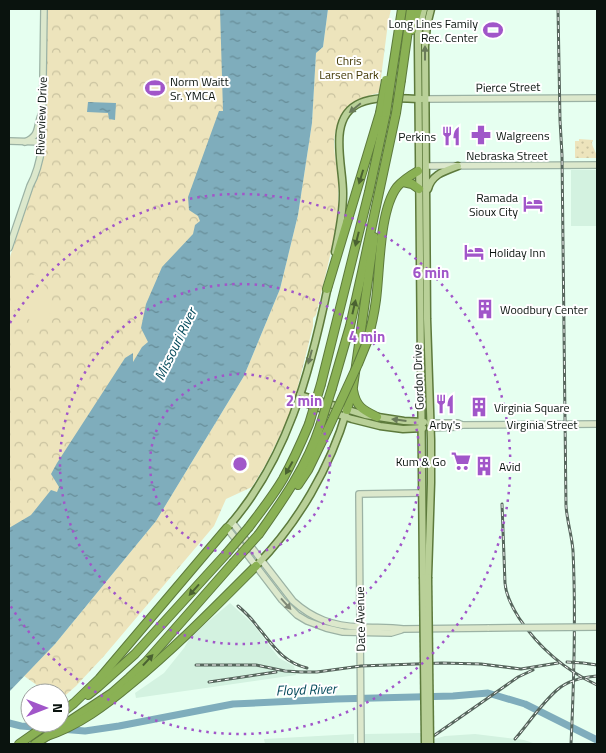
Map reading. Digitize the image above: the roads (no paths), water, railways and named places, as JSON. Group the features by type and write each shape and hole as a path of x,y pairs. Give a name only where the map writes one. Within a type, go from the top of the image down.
{"highway":[{"path":"70,706 135,654 249,527 270,499 294,460 310,424 366,201 402,9"},
{"path":"324,428 332,388 350,326 385,166 396,113 411,9"},
{"path":"404,54 418,9"},
{"path":"327,289 383,113"},
{"path":"346,413 353,387 385,166"},
{"path":"35,744 96,711 115,694 146,662 259,534 281,503 292,494 308,470 324,428 358,364 367,342 376,301 387,209 397,188 422,168"},
{"path":"403,182 412,184 419,189"},
{"path":"353,387 354,397 359,406 377,417"},
{"path":"95,686 229,525"},
{"path":"115,694 160,660 259,563"},
{"path":"19,744 35,733"}],"main road":[{"name":"Riverview Drive","path":"9,248 39,162 42,142 44,9"},
{"name":"Gordon Drive","path":"424,9 418,34 422,99 422,168 419,189 422,493 430,744"},
{"name":"Gordon Drive","path":"425,744 426,577 431,483 426,195 419,129 427,25 431,9"},
{"name":"Pierce Street","path":"422,99 597,98"},
{"path":"422,99 374,99 362,102 354,106 342,123 339,136 343,189 342,208 327,289 300,398 285,436 266,473 243,509 229,525 259,563 282,600 296,615 314,625 343,632 390,627 403,629 597,627"},
{"path":"25,142 36,134 43,111"},
{"path":"9,141 42,142"},
{"name":"Nebraska Street","path":"422,168 597,165"},
{"path":"426,195 431,182 438,174 458,166"},
{"path":"300,398 374,424 403,429 416,434 422,443"},
{"path":"346,413 430,425"},
{"path":"259,563 282,537 308,499 333,450 346,413"},
{"name":"Virginia Street","path":"430,425 457,427 462,425 597,424"},
{"path":"403,429 421,425"},
{"name":"Dace Avenue","path":"361,744 359,494 422,493"}],"water":[{"name":"Missouri River","path":"220,9 328,9 323,47 316,53 312,123 298,215 280,289 244,376 156,521 55,644 9,692 9,528 31,515 51,490 57,492 59,487 51,474 125,358 133,353 133,362 142,347 148,342 141,328 146,304 162,267 193,234 195,225 200,221 198,216 189,210 188,197 219,111 223,111"},
{"path":"88,102 116,103 115,120 109,119 108,113 87,112"}],"waterway":[{"name":"Floyd River","path":"9,723 21,726 85,731 233,704 488,693 525,704 597,740"}],"railway":[{"path":"558,9 562,155 566,506 573,551 574,599 574,672 571,744"},
{"path":"502,504 505,583 512,606 527,629 544,648 574,672 597,685"},
{"path":"238,606 251,618 284,657 307,668"},
{"path":"567,662 597,665"},
{"path":"196,665 256,665 285,671 317,672 361,666 442,663 481,664 521,669 558,663"},
{"path":"422,744 518,677 533,670"},
{"path":"209,682 276,672"},
{"path":"515,739 557,690 576,680 597,676"}],"place":[{"name":"Long Lines Family Rec. Center","path":"493,30"},
{"name":"Norm Waitt Sr. YMCA","path":"155,88"},
{"name":"Walgreens","path":"481,135"},
{"name":"Perkins","path":"451,136"},
{"name":"Ramada Sioux City","path":"533,204"},
{"name":"Holiday Inn","path":"474,252"},
{"name":"Woodbury Center","path":"485,309"},
{"name":"Arby's","path":"445,404"},
{"name":"Virginia Square","path":"479,407"},
{"name":"Kum & Go","path":"461,461"},
{"name":"Avid","path":"484,466"}],"park label":[{"name":"Chris Larsen Park","path":"349,67"}]}
